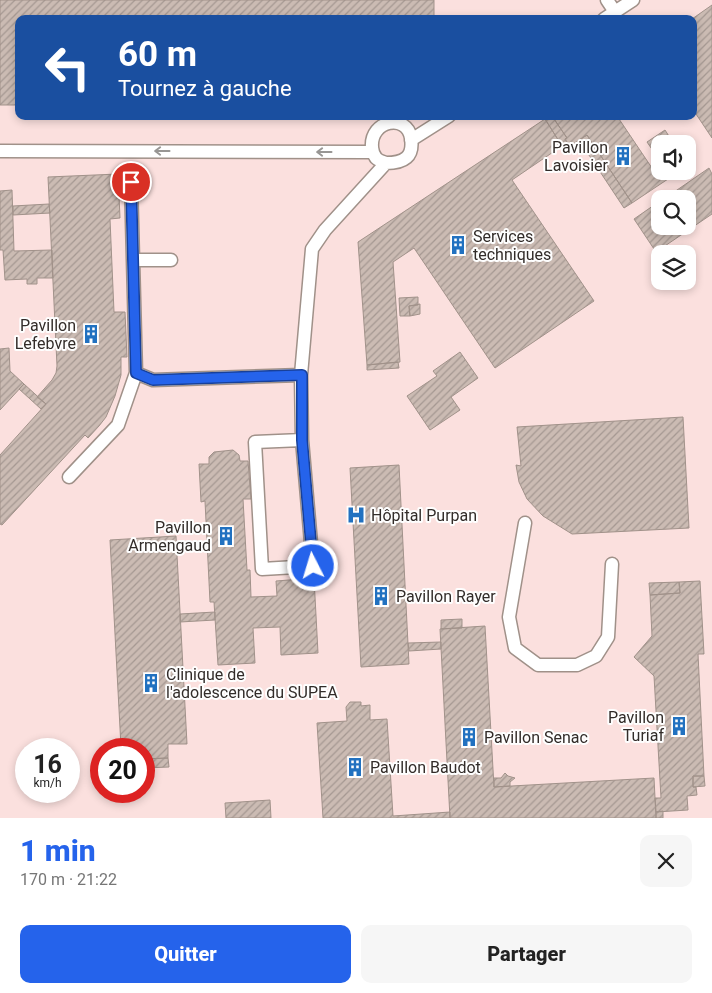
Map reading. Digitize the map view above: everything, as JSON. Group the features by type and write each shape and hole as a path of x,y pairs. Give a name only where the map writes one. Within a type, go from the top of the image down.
{"lane":[{"path":"607,0 610,15 633,0"},
{"path":"411,140 443,120"},
{"path":"395,122 402,125 409,130 411,140 411,151 406,159 397,163 386,163 376,158 373,152 372,136 377,128 385,124 395,122"},
{"path":"0,151 373,152"},
{"path":"302,440 255,442 262,569 313,566 302,440 302,375 312,249 325,230 386,163"},
{"path":"69,477 118,426 136,373 131,182"},
{"path":"132,260 172,260"},
{"path":"136,373 153,380 302,375"},
{"path":"525,523 509,617 514,648 538,665 577,665 596,656 608,637 612,564"}],"shaded area":[{"name":"Hôpital Purpan","path":"0,0 712,0 712,818 0,818"}],"building":[{"path":"0,0 434,0 434,15 15,15 15,105 0,105"},
{"path":"712,5 712,138 697,116 697,16"},
{"path":"546,120 555,120 567,138 565,139 567,143 562,146"},
{"name":"Services techniques","path":"546,120 562,146 512,180 594,301 495,368 414,248 393,262 400,362 367,365 358,242"},
{"name":"Pavillon Lavoisier","path":"555,120 620,120 651,167 651,180 666,180 632,203 587,135 570,146 565,139 567,138"},
{"path":"665,130 668,135 658,135"},
{"path":"587,135 632,203 624,208 579,140"},
{"path":"651,139 651,148 647,142"},
{"path":"709,168 712,174 712,214 696,225 696,190 677,190 692,180 696,180 696,177"},
{"name":"Pavillon Lefebvre","path":"118,174 120,218 110,219 114,312 125,312 127,357 121,357 121,375 115,396 106,417 99,426 88,438 85,435 2,525 0,524 0,455 46,404 37,397 52,380 57,366 48,177"},
{"path":"12,190 14,251 52,250 53,278 37,278 37,284 27,284 27,279 5,280 3,250 0,250 0,191"},
{"path":"49,204 50,213 13,215 13,206"},
{"path":"651,207 651,235 681,235 666,245 651,245 634,219"},
{"path":"418,297 418,305 409,306 410,316 400,316 399,298"},
{"path":"420,304 420,314 410,316 409,306"},
{"path":"9,348 10,371 24,384 0,410 0,349"},
{"path":"460,352 478,378 451,397 460,410 430,430 407,396 437,376 433,371"},
{"path":"398,362 399,368 367,370 367,365"},
{"path":"24,384 46,404 41,409 19,389"},
{"path":"683,417 689,528 572,534 543,516 527,499 519,482 516,465 521,466 517,427"},
{"name":"Pavillon Armengaud","path":"233,450 239,455 240,461 248,461 251,499 243,499 247,570 250,570 251,597 277,596 276,581 314,578 318,653 281,655 280,627 253,628 255,663 218,665 214,602 210,602 205,501 201,502 199,464 209,464 209,457 214,452"},
{"name":"Pavillon Rayer","path":"399,465 409,664 361,667 350,468"},
{"name":"Clinique de l'adolescence du SUPEA","path":"176,536 187,744 168,744 168,758 155,759 155,738 121,738 110,540"},
{"name":"Pavillon Turiaf","path":"700,581 704,654 698,654 704,776 693,776 693,787 696,787 697,795 687,796 688,810 656,812 655,798 661,798 654,676 634,657 652,636 650,595 680,593 679,582"},
{"path":"679,582 680,593 650,595 649,583"},
{"path":"215,612 215,620 180,622 180,614"},
{"path":"462,619 462,628 441,629 441,620"},
{"name":"Pavillon Senac","path":"485,626 494,787 654,778 656,818 450,818 440,629"},
{"path":"441,642 441,649 409,651 408,643"},
{"name":"Pavillon Baudot","path":"350,702 361,702 361,706 370,705 370,720 387,719 393,816 450,812 450,818 323,818 317,723 347,721 346,707"},
{"path":"168,758 169,767 155,768 155,759"},
{"path":"505,773 515,778 510,782 510,786 494,787 494,778 501,778"},
{"path":"693,776 704,776 705,786 693,787"},
{"path":"270,800 271,818 226,818 225,803"},
{"path":"663,811 663,818 656,818 656,812"}],"place":[{"name":"Pavillon Lavoisier","path":"623,156"},
{"name":"Services techniques","path":"458,245"},
{"name":"Pavillon Lefebvre","path":"91,334"},
{"name":"Hôpital Purpan","path":"356,515"},
{"name":"Pavillon Armengaud","path":"226,536"},
{"name":"Pavillon Rayer","path":"381,596"},
{"name":"Clinique de l'adolescence du SUPEA","path":"151,683"},
{"name":"Pavillon Turiaf","path":"679,726"},
{"name":"Pavillon Senac","path":"469,737"},
{"name":"Pavillon Baudot","path":"355,767"}],"route":[{"path":"131,182 136,373 153,380 302,375 302,440 313,566"}]}
